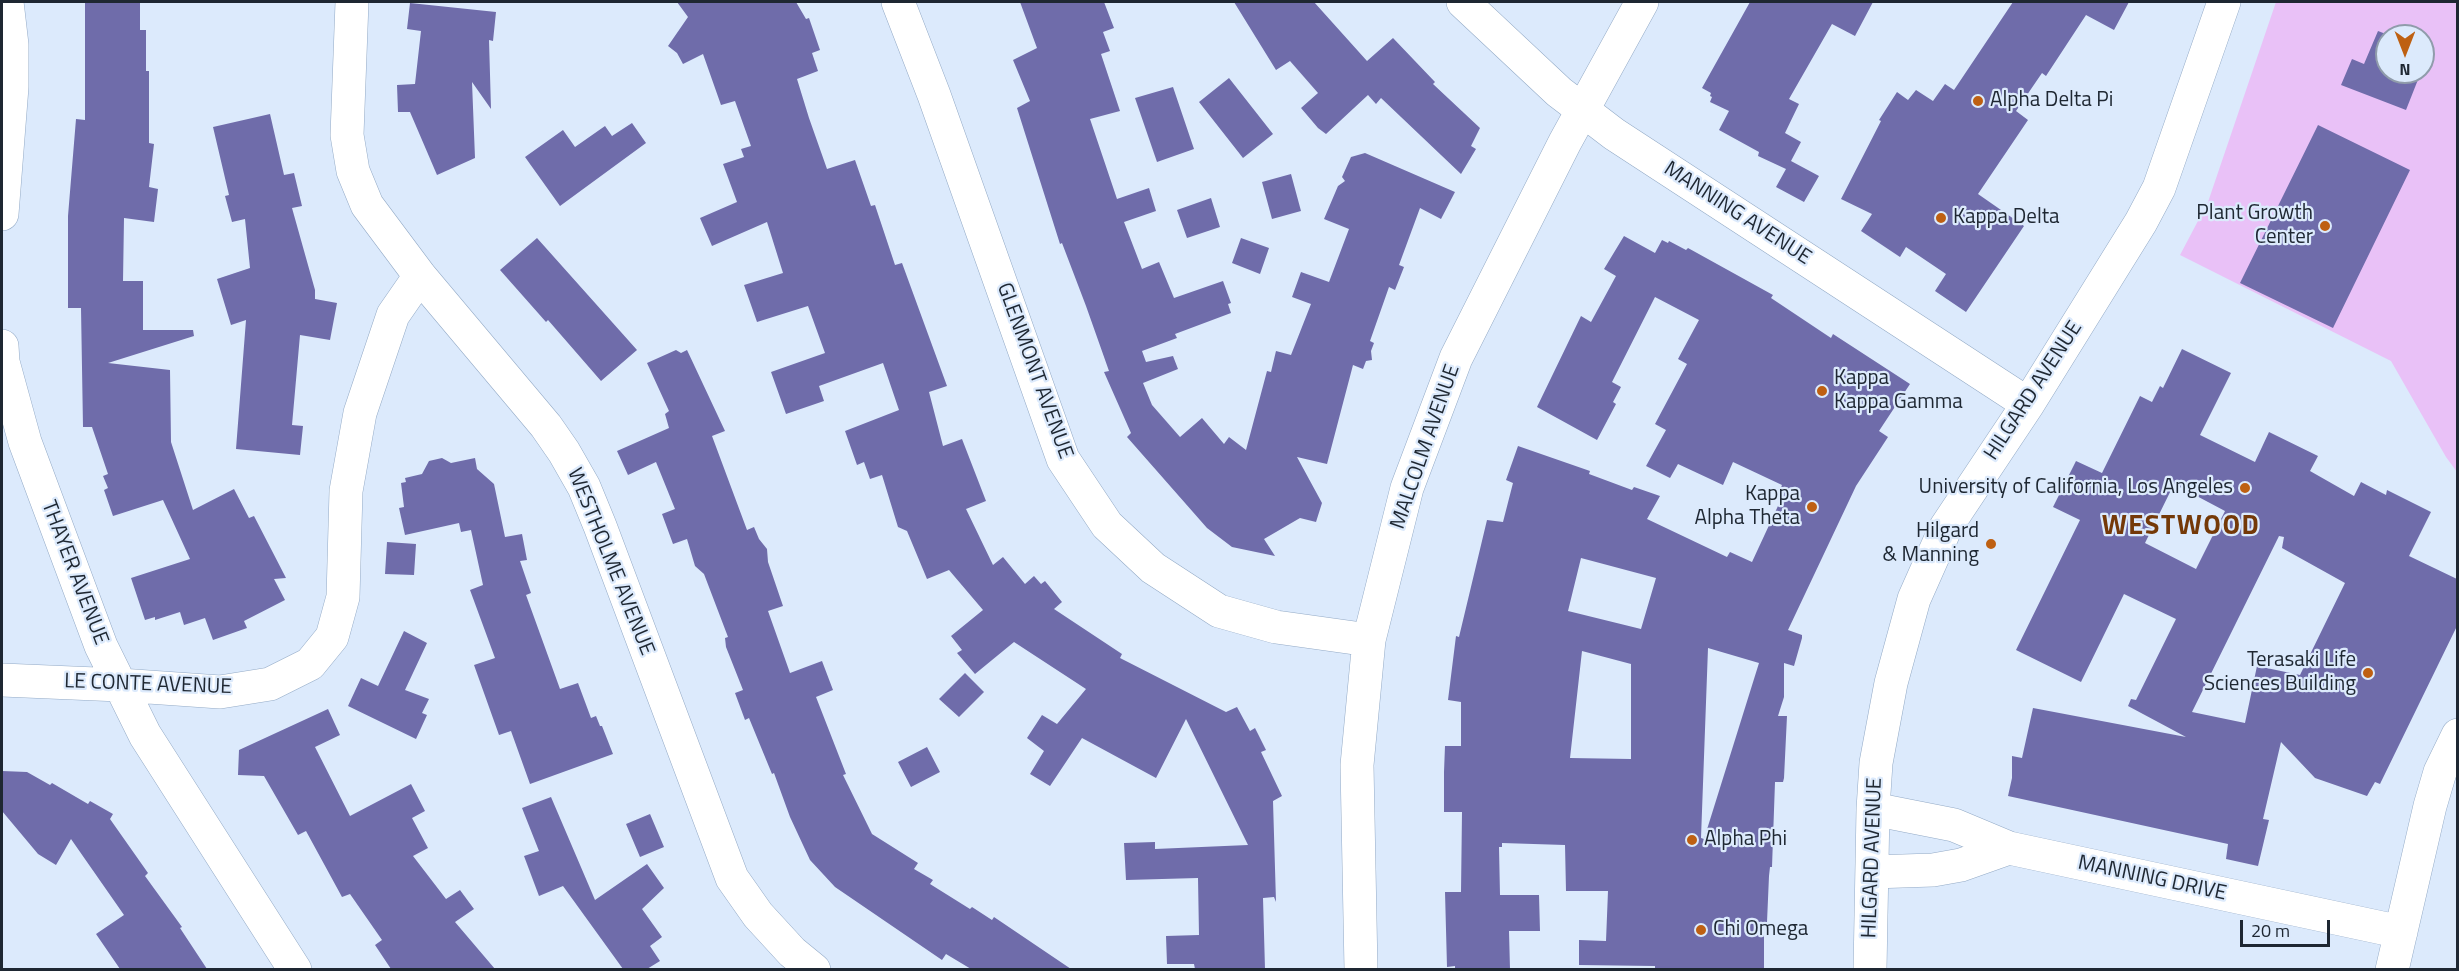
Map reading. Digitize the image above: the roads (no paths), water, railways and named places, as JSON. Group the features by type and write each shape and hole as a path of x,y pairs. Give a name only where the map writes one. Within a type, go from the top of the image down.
{"street":[{"path":"2,213 12,87 12,45 7,2"},
{"name":"WESTHOLME AVENUE","path":"352,2 347,135 353,171 368,205 420,276 546,426 564,452 584,487 596,517 732,878 758,915 792,952 814,969"},
{"name":"GLENMONT AVENUE","path":"898,2 934,95 1063,459 1107,525 1153,568 1219,611 1276,627 1369,640"},
{"name":"MANNING AVENUE","path":"1463,2 1538,74 1614,134 2028,404"},
{"name":"MALCOLM AVENUE","path":"1361,969 1357,765 1369,640 1407,488 1456,358 1560,152 1642,2"},
{"name":"HILGARD AVENUE","path":"1870,969 1876,763 1891,683 1914,598 1946,528 2028,404 2141,222 2159,188 2224,2"},
{"name":"LE CONTE AVENUE","path":"2,680 220,692 270,684 310,664 333,637 343,597 346,491 360,413 393,315 420,276"},
{"name":"THAYER AVENUE","path":"2,346 3,362 26,442 101,646 146,735 295,969"},
{"path":"2392,969 2430,806 2440,772 2457,735"},
{"name":"MANNING DRIVE","path":"1873,809 1954,825 2009,848 2401,932"},
{"path":"1872,872 1933,870 1961,865 2009,848"}],"place":[{"name":"Alpha Delta Pi","path":"1978,101"},
{"name":"Kappa Delta","path":"1941,218"},
{"name":"Plant Growth Center","path":"2325,226"},
{"name":"Kappa Kappa Gamma","path":"1822,391"},
{"name":"University of California, Los Angeles","path":"2245,488"},
{"name":"Kappa Alpha Theta","path":"1812,507"},
{"name":"Hilgard & Manning","path":"1991,544"},
{"name":"Terasaki Life Sciences Building","path":"2368,673"},
{"name":"Alpha Phi","path":"1692,840"},
{"name":"Chi Omega","path":"1701,930"}],"district":[{"name":"WESTWOOD","path":"2181,527"}]}
